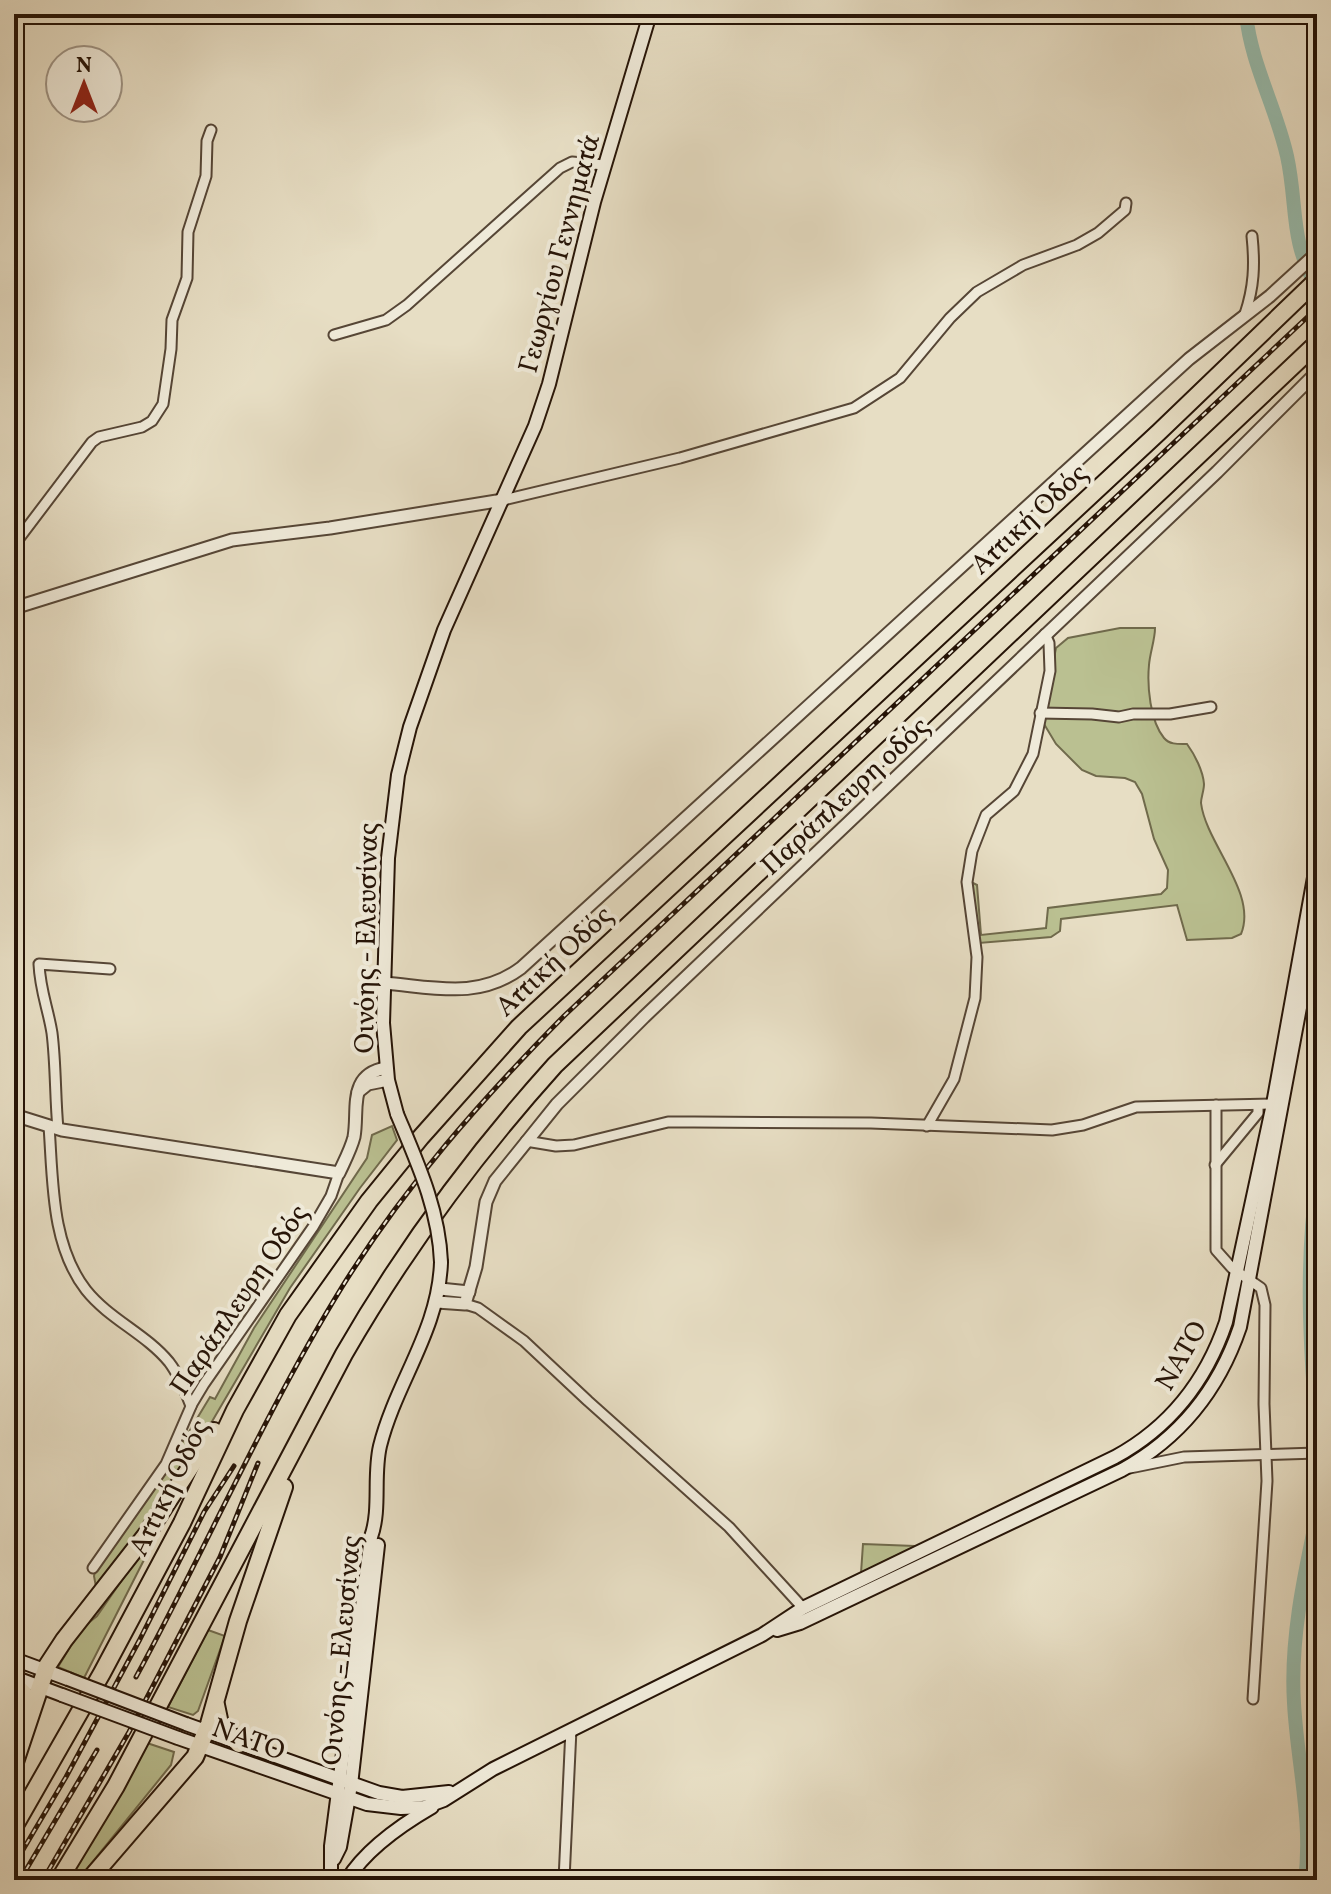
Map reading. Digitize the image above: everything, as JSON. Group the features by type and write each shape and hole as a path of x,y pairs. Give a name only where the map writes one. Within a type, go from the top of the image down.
{"highway":[{"name":"Αττική Οδός","path":"14,1827 54,1760 160,1564 235,1410 288,1315 369,1201 484,1063 541,1006 1159,432 1317,280"},
{"path":"59,1880 116,1786 380,1291 456,1181 555,1065 1317,343"},
{"path":"89,1880 192,1761 203,1739 262,1547 324,1394"},
{"path":"14,1765 43,1678 64,1640 146,1535 217,1426 235,1410"},
{"path":"14,1684 27,1697 30,1716"},
{"path":"216,1699 220,1724 239,1744"}],"main road":[{"name":"Γεωργίου Γεννηματά","path":"503,500 535,426 549,384 604,165 649,17"},
{"name":"Οινόης - Ελευσίνας","path":"346,1783 344,1758 375,1520 380,1448 438,1295 441,1262 433,1206 397,1114 387,1074 384,983 388,858 398,775 410,727 444,630 503,500"},
{"name":"ΝΑΤΟ","path":"14,1677 68,1679 186,1724 203,1739 344,1797 401,1808 425,1807 444,1800 571,1729 762,1635 803,1608 1115,1457 1150,1434 1184,1401 1209,1364 1226,1322 1273,1104 1317,861"},
{"name":"ΝΑΤΟ","path":"762,1635 800,1623 1122,1470 1177,1431 1209,1392 1232,1351 1240,1327 1317,917"},
{"name":"Οινόης - Ελευσίνας","path":"346,1783 376,1562 378,1539 375,1520"},
{"name":"ΝΑΤΟ","path":"14,1659 62,1695 178,1738 239,1744 346,1783 402,1797 437,1794 470,1783"},
{"path":"317,1772 336,1769 344,1758"},
{"path":"331,1880 333,1862 340,1847 346,1783"},
{"path":"347,1880 376,1847 444,1800"}],"street":[{"path":"649,17 685,14"},
{"path":"14,545 92,442 99,437 142,427 159,412 166,393 172,320 187,278 188,232 206,176 206,149 211,130"},
{"path":"334,335 386,320 443,274 468,248 560,168 572,162 604,165"},
{"path":"14,608 232,540 503,500 680,458 854,408 900,378 950,318 977,292 1023,265 1077,245 1098,233 1125,210 1126,203"},
{"path":"1245,314 1254,287 1252,236"},
{"path":"384,983 478,988 506,979 521,968 1189,359 1317,253"},
{"name":"Παράπλευρη οδός","path":"465,1304 476,1267 481,1226 490,1191 557,1104 634,1026 1217,472 1317,372"},
{"path":"927,1126 954,1079 973,1006 977,957 967,882 977,834 986,815 1014,791 1028,767 1050,671 1049,643 1045,634"},
{"path":"1040,713 1119,717 1170,714 1211,707"},
{"path":"110,969 39,964 42,996 54,1052 53,1128 61,1239 71,1267 88,1293 168,1361 191,1406"},
{"path":"14,1115 53,1128 339,1173 354,1139 358,1093 387,1074"},
{"path":"526,1141 556,1146 574,1145 668,1122 871,1123 1067,1129 1136,1107 1273,1104"},
{"path":"1216,1105 1216,1250 1236,1272 1250,1279 1264,1294 1264,1454 1267,1481 1253,1699"},
{"path":"1215,1165 1258,1113 1258,1105"},
{"name":"Παράπλευρη Οδός","path":"93,1568 166,1464 191,1406 313,1227 331,1196 339,1173"},
{"path":"438,1295 469,1292"},
{"path":"438,1295 478,1308 524,1341 729,1527 803,1608"},
{"path":"1122,1470 1184,1457 1317,1453"},
{"path":"564,1880 571,1729"}],"green space":[{"path":"1120,628 1155,628 1148,673 1153,713 1164,738 1172,743 1187,744 1196,758 1204,784 1201,803 1205,819 1243,902 1241,934 1232,938 1187,940 1177,905 1061,919 1060,931 1051,937 979,943 970,885 973,883 977,885 981,935 1046,928 1048,908 1161,894 1167,888 1168,870 1135,782 1125,778 1096,776 1082,770 1056,744 1044,724 1044,708 1056,648 1068,638"},
{"path":"392,1126 397,1140 290,1288 200,1442 133,1542 96,1587 96,1569 158,1483 210,1397 215,1399 254,1328 367,1158 372,1135"},
{"path":"149,1541 152,1543 149,1550 84,1678 58,1667 81,1629 97,1616"},
{"path":"863,1544 915,1546 916,1546 861,1573"},
{"path":"208,1630 225,1636 198,1711 193,1715 168,1707"},
{"path":"147,1743 174,1752 171,1765 78,1880 67,1880"}],"waterway":[{"path":"1246,14 1258,68 1287,156 1302,254 1317,287"},
{"path":"14,877 17,883"},
{"path":"1317,1182 1311,1244 1310,1307 1317,1431"},
{"path":"1305,1880 1306,1814 1293,1679 1296,1632 1317,1515"}],"railway":[{"path":"136,1677 261,1431 342,1287 391,1214 474,1112 564,1016 1317,308"},
{"path":"43,1880 129,1732 220,1557 258,1463"},
{"path":"14,1865 66,1777 204,1512 234,1466"},
{"path":"20,1880 97,1750"}]}
